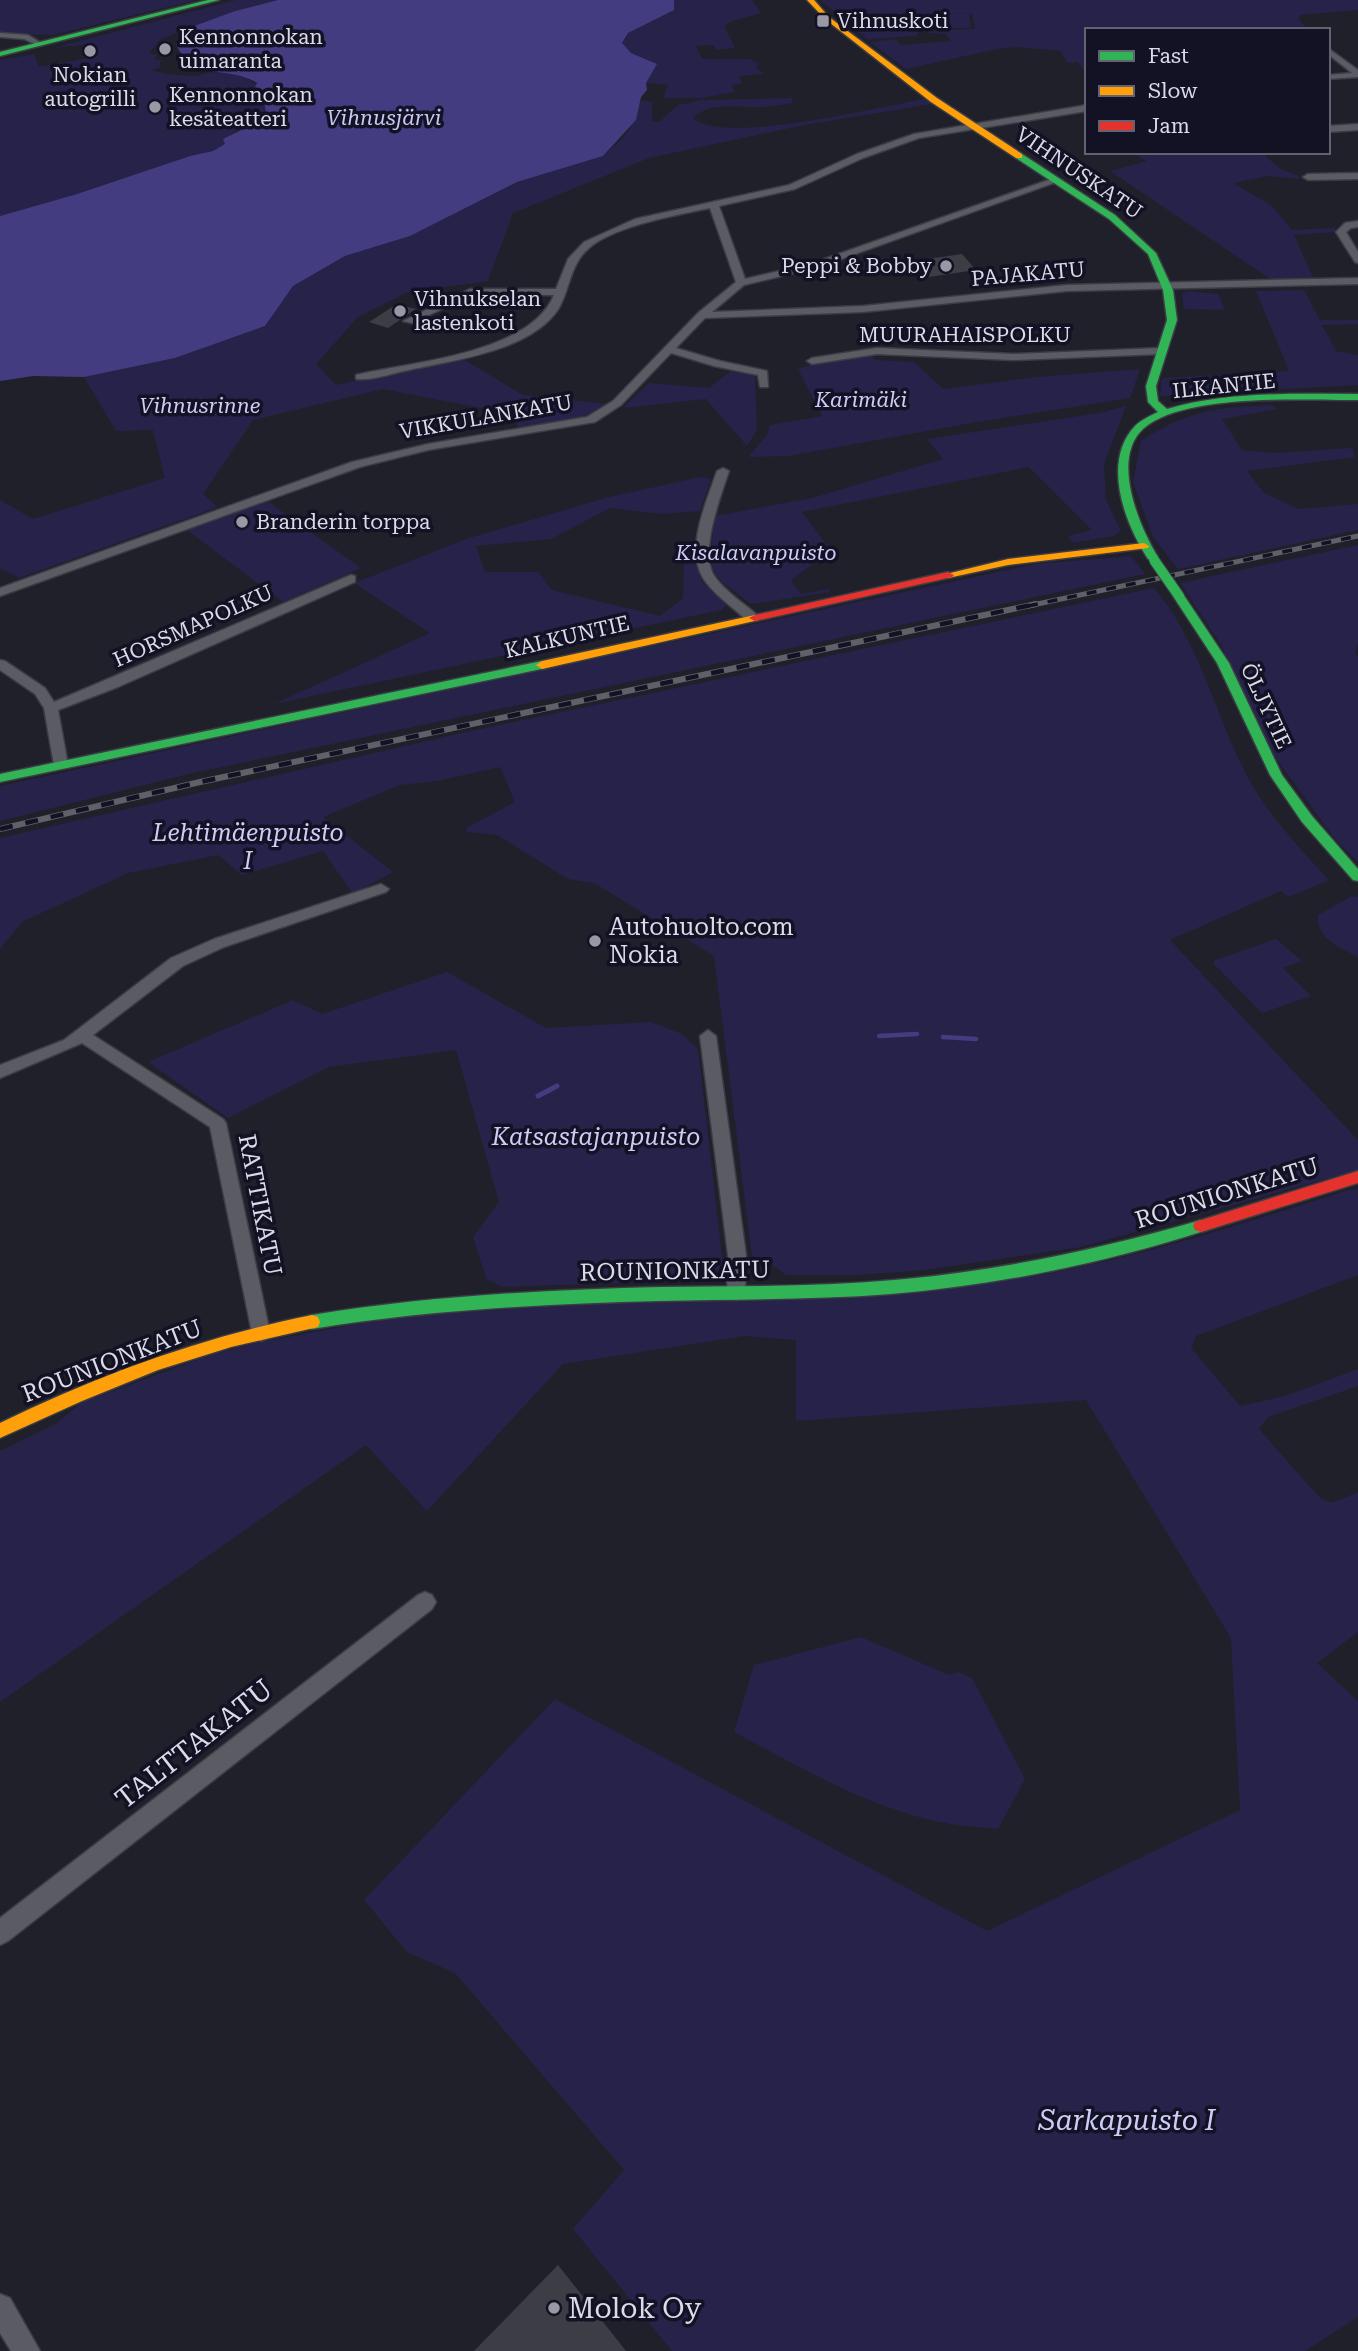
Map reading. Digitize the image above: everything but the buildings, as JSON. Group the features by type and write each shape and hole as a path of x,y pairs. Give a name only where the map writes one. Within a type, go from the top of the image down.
{"street":[{"path":"0,54 216,0"},
{"name":"VIHNUSKATU","path":"810,0 827,18 972,127 1112,217 1152,253 1166,286 1172,320 1161,351 1151,394 1153,402 1165,413"},
{"path":"0,35 23,36 34,39 39,44"},
{"path":"1330,52 1358,75"},
{"path":"1330,77 1358,75"},
{"path":"360,377 474,352 515,338 540,322 554,307 573,259 587,244 638,220 792,187 917,136 1085,108"},
{"path":"1330,129 1358,127"},
{"path":"1308,177 1358,176"},
{"name":"VIKKULANKATU","path":"0,592 356,464 428,447 543,430 591,419 617,403 702,316 741,283 816,265 1057,180"},
{"path":"712,203 741,283"},
{"path":"1358,224 1348,225 1341,232 1358,260"},
{"name":"PAJAKATU","path":"702,316 863,309 1067,288 1358,281"},
{"path":"408,321 470,292 562,292"},
{"path":"669,349 718,364 763,373 764,385"},
{"name":"MUURAHAISPOLKU","path":"812,361 877,351 1013,357 1161,351"},
{"name":"ILKANTIE","path":"1144,546 1125,498 1124,459 1137,430 1149,420 1165,413 1214,404 1358,397"},
{"path":"723,471 708,518 703,554 704,570 709,578 751,617"},
{"name":"ÖLJYTIE","path":"1144,546 1223,663 1276,775 1307,819 1358,877"},
{"name":"KALKUNTIE","path":"0,778 474,680 1008,562 1144,546"},
{"name":"HORSMAPOLKU","path":"51,708 113,684 351,579"},
{"path":"0,664 40,691 51,708 61,765"},
{"path":"0,1072 70,1044 159,973 177,962 219,943 381,889"},
{"name":"RATTIKATU","path":"82,1035 217,1123 261,1333"},
{"path":"708,1036 737,1255 736,1293"},
{"name":"ROUNIONKATU","path":"0,1431 128,1374 188,1352 333,1318 437,1305 561,1296 892,1287 1011,1271 1143,1243 1358,1177"},
{"name":"TALTTAKATU","path":"0,1933 425,1602"},
{"path":"3,2319 26,2351"}],"green space":[{"path":"0,0 197,0 53,35 0,34"},
{"path":"236,0 278,0 235,11 160,40 149,53 157,55 154,60 161,60 159,68 150,70 189,76 216,72 245,78 254,83 265,97 265,117 240,128 226,138 225,144 213,151 0,216 0,60 35,54 38,67 89,58 82,45 53,48"},
{"path":"674,0 752,0 761,13 724,26 735,48 716,50 714,45 696,46 702,59 750,59 759,64 756,68 764,74 739,76 742,84 732,85 734,92 701,98 663,98 668,85 646,83 653,62 631,53 622,44 628,33 674,10"},
{"path":"820,0 1358,0 1358,10 1301,15 1298,18 1306,28 1085,28 1085,72 1078,62 1067,63 1061,51 1017,47 906,69 870,42 896,39 900,45 951,41 946,34 926,33 975,29 972,14 894,12 969,14 971,28 923,28 916,36 867,39"},
{"name":"Vihnusrinne","path":"793,98 792,103 771,106 715,107 693,118 709,126 735,128 804,122 925,99 932,104 804,125 649,158 513,213 488,281 408,292 358,317 316,364 336,385 463,359 523,395 607,404 597,410 565,421 519,429 511,414 383,389 253,420 203,494 218,507 19,578 0,568 0,500 33,519 165,478 153,430 116,431 84,377 175,358 265,326 293,286 345,256 410,236 517,182 603,156 621,140 636,120 640,100 652,102 652,121 659,122 678,105 701,100"},
{"path":"1135,154 1262,154 1282,170 1300,176 1298,179 1268,176 1233,183 1271,205 1292,230 1334,228 1336,232 1294,235 1313,278 1272,280 1110,171 1147,161"},
{"path":"1304,290 1320,320 1358,320 1358,324 1322,325 1336,351 1358,355 1358,385 1160,396 1162,378 1289,371 1256,291"},
{"path":"1187,291 1218,294 1225,310 1184,309 1182,294"},
{"name":"Karimäki","path":"871,354 875,360 914,362 943,389 1038,377 1140,369 1130,398 788,456 748,457 767,435 770,425 822,416 798,369 821,362"},
{"path":"731,371 755,376 757,430 747,446 706,399 623,408 649,383 709,388"},
{"path":"1272,405 1277,409 1222,419 1242,450 1275,453 1349,448 1353,449 1355,457 1247,471 1264,493 1299,509 1358,504 1358,530 1178,569 1153,537 1133,482 1141,441 1173,423 1203,412"},
{"name":"Kisalavanpuisto","path":"1126,406 1104,464 1106,500 1121,531 1114,536 1072,543 1068,536 1092,530 1029,467 802,512 835,556 818,560 791,580 801,594 828,589 830,592 752,604 717,577 713,569 711,549 715,516 812,498 943,459 927,439 1100,413"},
{"path":"701,477 711,479 700,511 662,514 610,508 551,539 476,546 485,572 538,572 552,590 660,616 683,598 684,561 695,561 702,582 728,604 721,610 274,704 430,633 354,583 466,539 609,497"},
{"path":"266,500 361,568 283,602 187,530"},
{"path":"1358,545 1358,643 1355,653 1358,657 1358,862 1335,839 1270,750 1220,643 1180,583"},
{"path":"1131,556 1145,574 184,775 0,821 0,786 1035,564"},
{"name":"Lehtimäenpuisto I","path":"1154,588 1170,608 1195,654 1235,751 1254,789 1284,830 1329,880 1289,897 1281,891 1170,940 1358,1140 1358,1170 1081,1247 924,1270 859,1275 786,1275 766,1260 752,1256 714,956 594,883 568,879 497,835 467,832 466,828 515,802 500,767 437,781 400,785 323,817 393,872 353,894 323,851 242,875 218,855 128,873 22,922 0,949 0,838 471,731"},
{"path":"1352,896 1358,897 1358,957 1330,941 1318,923 1318,915"},
{"path":"1276,939 1302,961 1283,968 1311,996 1262,1013 1213,963"},
{"name":"Katsastajanpuisto","path":"447,972 546,1028 651,1022 682,1034 698,1049 723,1264 706,1280 501,1287 486,1278 473,1237 499,1202 456,1050 329,1067 228,1118 148,1062 293,1000 322,1014"},
{"name":"Sarkapuisto I","path":"1349,1190 1358,1190 1358,1275 1196,1336 1191,1348 1240,1406 1285,1396 1358,1369 1358,1386 1268,1417 1259,1429 1319,1497 1332,1503 1358,1492 1358,1632 1317,1663 1358,1701 1358,2317 1305,2351 672,2351 573,2229 624,2170 455,1973 407,1952 364,1900 555,1699 987,1931 1240,1810 1231,1638 1086,1400 796,1421 796,1340 744,1336 563,1364 427,1511 366,1445 0,1702 0,1451 57,1423 81,1403 210,1355 256,1343 367,1322 445,1313 1030,1277 1151,1250"},
{"path":"861,1637 949,1675 958,1672 972,1678 1025,1779 998,1829 940,1822 886,1807 809,1772 734,1732 754,1665"}],"water":[{"name":"Vihnusjärvi","path":"278,0 674,0 674,10 628,33 622,43 631,53 657,64 646,83 647,90 641,97 636,120 603,156 517,182 410,236 345,256 293,286 265,326 175,358 84,377 33,376 0,381 0,216 213,151 225,144 223,139 263,116 266,113 263,93 255,87 257,83 191,64 176,44 186,29 235,11"}],"waterway":[{"path":"879,1036 917,1034"},
{"path":"943,1037 976,1039"},
{"path":"538,1096 557,1086"}],"railway":[{"path":"1028,606 1358,536"},
{"path":"0,829 200,782 1036,604"}],"traffic: fast":[{"path":"0,54 216,0"},
{"path":"1019,156 1112,217 1152,253 1168,290 1172,320 1151,386 1153,402 1165,413"},
{"path":"1152,557 1133,519 1124,477 1127,448 1133,435 1143,424 1187,406 1216,402 1358,397"},
{"path":"1154,560 1179,596"},
{"path":"1179,596 1223,663 1276,775 1307,819 1358,877"},
{"path":"0,778 542,665"},
{"path":"312,1322 460,1303 609,1295 825,1291 933,1283 1049,1265 1201,1226"}],"traffic: slow":[{"path":"810,0 827,18 934,100 1019,156"},
{"path":"948,575 1008,562 1144,546"},
{"path":"542,665 755,618"},
{"path":"0,1431 75,1396 152,1365 231,1340 312,1322"}],"traffic: jam":[{"path":"755,618 948,575"},
{"path":"1201,1226 1358,1177"}],"place":[{"name":"Vihnuskoti","path":"823,21"},
{"name":"Kennonnokan uimaranta","path":"165,49"},
{"name":"Nokian autogrilli","path":"90,51"},
{"name":"Kennonnokan kesäteatteri","path":"155,107"},
{"name":"Peppi & Bobby","path":"946,266"},
{"name":"Vihnukselan lastenkoti","path":"400,311"},
{"name":"Branderin torppa","path":"242,522"},
{"name":"Autohuolto.com Nokia","path":"595,941"},
{"name":"Molok Oy","path":"554,2308"}]}
